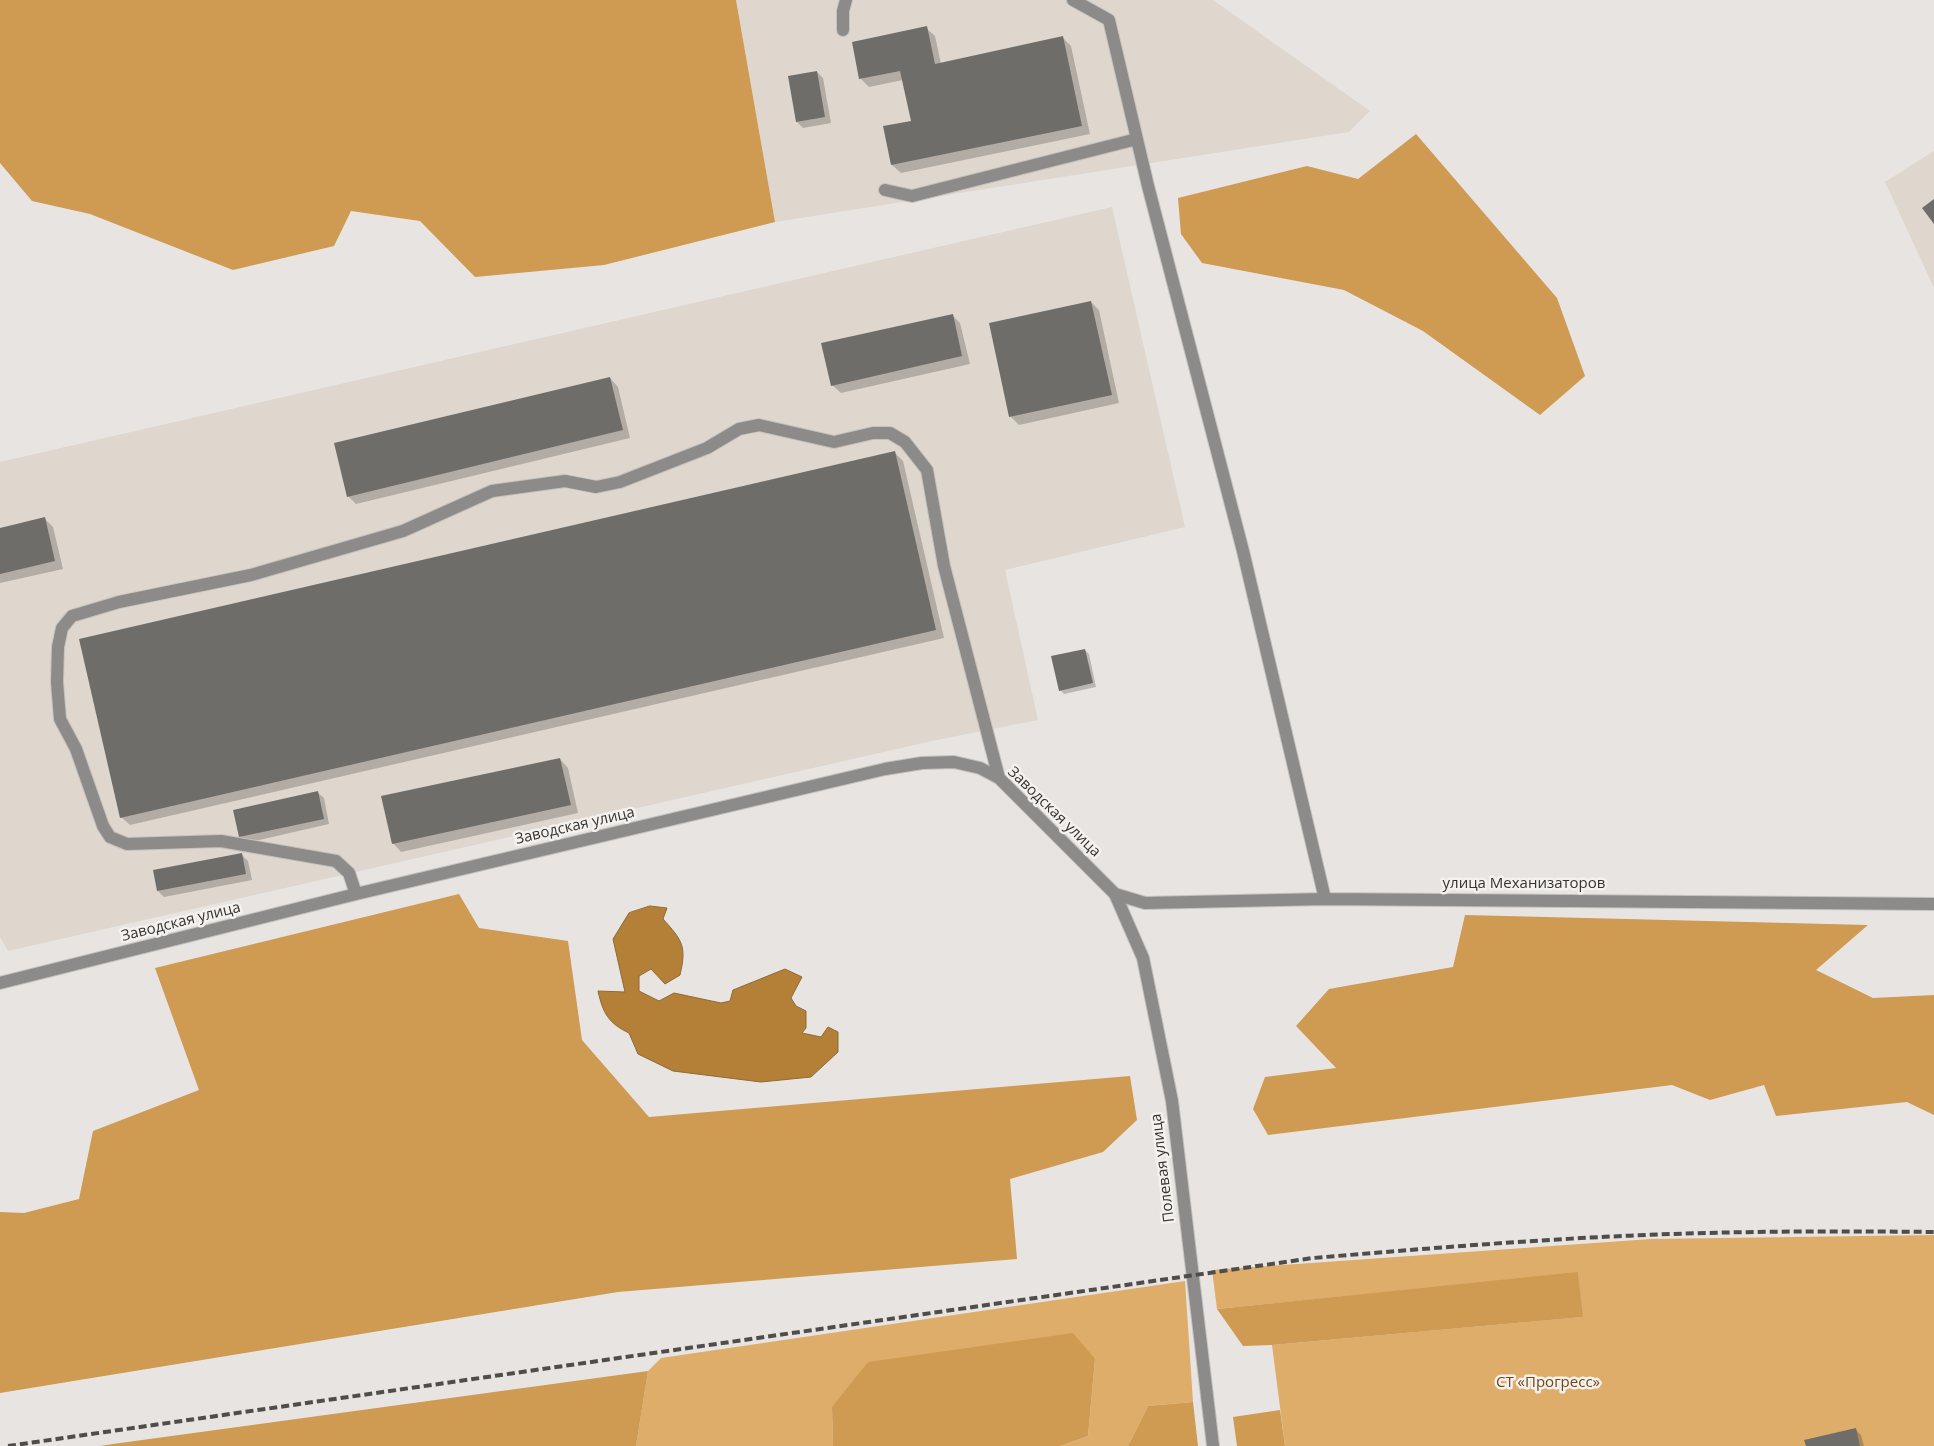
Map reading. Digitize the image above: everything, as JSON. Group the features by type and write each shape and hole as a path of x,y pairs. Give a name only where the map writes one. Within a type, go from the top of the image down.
{"street":[{"path":"843,30 843,11 846,0"},
{"path":"1073,0 1109,20 1137,139 1243,551 1325,899"},
{"path":"886,190 912,196 1137,139"},
{"path":"356,894 349,873 336,861 221,841 127,844 110,838 103,826 76,749 60,719 57,682 58,647 62,628 72,616 120,602 251,575 403,531 492,490 565,481 596,487 620,482 707,448 739,429 759,425 834,442 873,433 890,433 905,442 927,470 944,566 999,778"},
{"name":"Заводская улица","path":"0,983 356,894 885,769 922,763 954,762 980,768 999,778 1115,894"},
{"name":"улица Механизаторов","path":"1115,894 1145,903 1325,899 1934,904"},
{"name":"Полевая улица","path":"1115,894 1143,958 1172,1101 1213,1446"}],"shaded area":[{"path":"0,0 736,0 775,222 604,265 475,277 420,221 351,211 334,246 233,270 90,214 32,201 0,163"},
{"path":"736,0 1213,0 1370,111 1349,132 775,222"},
{"path":"1416,134 1557,298 1585,376 1540,415 1423,331 1344,290 1202,263 1181,234 1178,198 1307,166 1358,179"},
{"path":"1934,151 1934,288 1885,182"},
{"path":"1112,207 1185,527 1005,570 1038,720 932,741 8,951 0,937 0,462"},
{"path":"459,894 479,928 568,941 582,1040 649,1117 1130,1076 1137,1120 1103,1152 1010,1179 1017,1259 618,1292 0,1393 0,1212 24,1213 79,1199 93,1131 199,1090 155,968"},
{"path":"650,906 667,908 663,919 679,938 683,950 682,965 680,975 665,984 651,969 639,976 639,991 659,1001 674,993 721,1003 730,1001 733,990 785,969 802,977 791,998 796,1006 806,1011 806,1028 802,1033 821,1037 828,1027 838,1032 838,1052 811,1077 761,1082 673,1071 638,1054 629,1033 616,1025 607,1016 598,991 625,992 613,939 629,913"},
{"path":"1465,915 1868,925 1816,970 1873,998 1934,995 1934,1115 1907,1102 1776,1116 1764,1085 1710,1100 1672,1085 1268,1135 1253,1109 1265,1077 1336,1068 1296,1026 1329,989 1453,967"},
{"path":"1578,1272 1583,1317 1243,1346 1217,1309"},
{"path":"1073,1333 1095,1359 1088,1436 1060,1446 833,1446 832,1407 868,1362"},
{"path":"648,1371 636,1446 100,1446 113,1444"},
{"path":"1193,1402 1198,1446 1128,1446 1148,1406"},
{"path":"1280,1410 1285,1446 1237,1446 1233,1417"}],"green space":[{"name":"СТ «Прогресс»","path":"1934,1235 1934,1446 1285,1446 1272,1345 1582,1317 1578,1273 1217,1309 1212,1270 1651,1239"},
{"path":"1185,1281 1193,1402 1148,1406 1128,1446 1060,1446 1088,1436 1095,1359 832,1407 833,1446 636,1446 648,1371 661,1358"}],"building":[{"path":"927,26 935,64 1063,36 1082,126 891,165 883,126 911,121 900,71 859,79 852,42"},
{"path":"817,71 825,117 796,122 788,76"},
{"path":"1934,199 1934,224 1922,208"},
{"path":"1091,301 1112,395 1009,417 989,323"},
{"path":"953,314 962,356 831,386 821,343"},
{"path":"610,377 623,430 347,497 334,443"},
{"path":"895,451 936,630 120,818 79,639"},
{"path":"45,517 55,561 0,574 0,528"},
{"path":"1085,649 1093,683 1059,691 1051,656"},
{"path":"560,758 571,805 392,844 381,796"},
{"path":"318,791 324,819 239,837 233,810"},
{"path":"242,853 246,874 157,891 153,870"},
{"path":"1856,1428 1860,1446 1806,1446 1804,1440"}],"railway":[{"path":"8,1446 1313,1258 1627,1236 1836,1231 1934,1232"}]}
